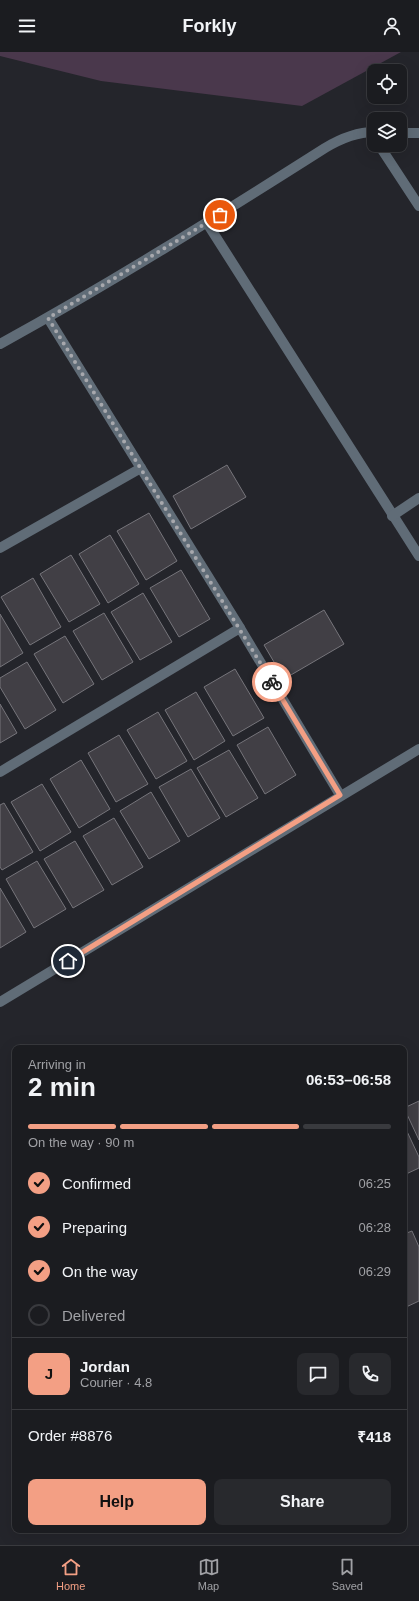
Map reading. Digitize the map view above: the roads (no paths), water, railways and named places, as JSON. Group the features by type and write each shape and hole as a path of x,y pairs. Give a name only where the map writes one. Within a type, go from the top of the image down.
{"street":[{"path":"407,133 419,133"},
{"path":"0,344 48,318 207,223 325,148 343,138 367,135"},
{"path":"384,152 419,206"},
{"path":"207,223 392,516 419,556"},
{"path":"48,318 240,628 340,795"},
{"path":"0,548 141,468"},
{"path":"392,516 419,498"},
{"path":"0,772 240,628"},
{"path":"0,1002 340,795 419,749"}]}
